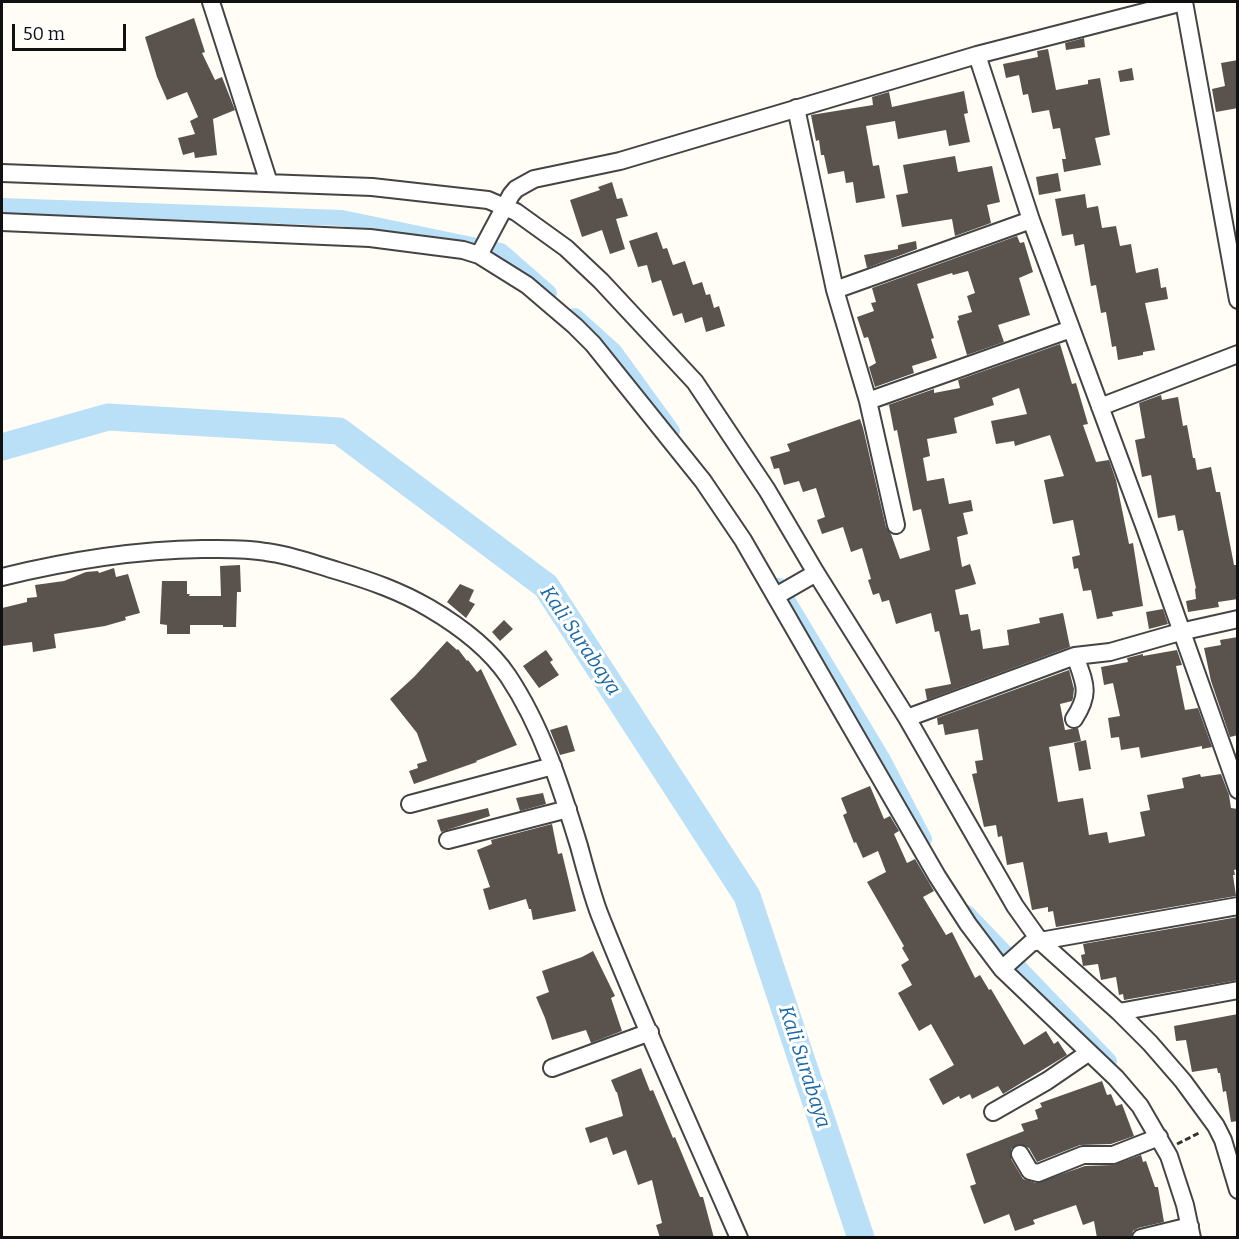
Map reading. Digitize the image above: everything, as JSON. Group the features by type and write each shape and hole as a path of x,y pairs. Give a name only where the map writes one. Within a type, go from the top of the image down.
{"street":[{"path":"211,2 269,183"},
{"path":"480,253 511,195 516,189 534,179 620,161 977,55 1183,2 1238,300"},
{"path":"977,55 1032,220 1238,790"},
{"path":"796,108 835,290 868,401 896,525"},
{"path":"2,173 372,187 488,200 502,213 566,248 653,335 695,382 767,490 813,575 907,718 1036,942 1119,1012 1150,1042 1183,1081 1216,1126 1230,1138 1238,1190"},
{"path":"835,290 1032,220"},
{"path":"2,222 370,237 480,253 527,285 575,326 593,344 703,481 743,540 778,595 937,876 968,924 1004,967 1130,1094 1164,1142 1191,1232 1141,1238"},
{"path":"868,401 1071,329"},
{"path":"1100,407 1238,354"},
{"path":"2,577 44,567 151,551 224,549 287,555 404,593 447,619 497,661 532,716 553,766 598,909 739,1238"},
{"path":"778,595 813,575"},
{"path":"907,718 1075,656 1110,652 1238,618"},
{"path":"1074,719 1083,706 1085,695 1084,681 1075,656"},
{"path":"410,804 553,766"},
{"path":"448,840 568,809"},
{"path":"1004,967 1036,942 1238,906"},
{"path":"1119,1012 1238,990"},
{"path":"552,1068 650,1032"},
{"path":"993,1112 1047,1081 1088,1053"},
{"path":"1020,1154 1030,1171 1038,1173 1083,1155 1113,1155 1164,1142"}],"path":[{"path":"1164,1142 1201,1132"}],"building":[{"path":"194,18 205,52 202,53 215,80 222,77 235,110 213,119 217,155 195,158 194,152 183,155 178,138 195,134 190,121 198,117 187,92 167,100 157,77 145,37"},
{"path":"1084,38 1085,47 1066,50 1065,43"},
{"path":"1048,49 1056,90 1088,84 1088,80 1100,78 1110,135 1095,138 1101,165 1064,172 1062,159 1066,159 1060,128 1053,129 1049,110 1032,113 1028,94 1023,95 1019,75 1006,78 1003,64 1038,57 1037,51"},
{"path":"1238,60 1238,108 1216,112 1212,89 1225,86 1221,63"},
{"path":"1132,68 1134,80 1120,82 1118,71"},
{"path":"964,91 968,113 964,114 970,142 949,146 946,130 898,139 895,121 866,126 873,166 879,165 885,198 856,203 853,182 846,183 844,171 828,174 824,155 821,155 819,140 816,141 811,115 873,105 872,97 889,92 892,107"},
{"path":"955,156 958,172 992,166 1000,202 987,205 991,223 955,236 952,219 902,227 896,195 908,193 903,165"},
{"path":"1058,173 1061,191 1039,195 1036,177"},
{"path":"612,182 617,199 622,198 628,216 616,219 625,249 610,254 602,230 582,237 570,200 600,190 598,187"},
{"path":"1085,194 1087,208 1098,206 1102,228 1116,226 1120,246 1131,244 1136,273 1158,268 1161,288 1166,287 1168,299 1145,303 1155,350 1143,352 1143,355 1118,360 1116,346 1112,347 1106,312 1101,313 1096,285 1091,286 1084,244 1075,246 1073,234 1062,236 1055,199"},
{"path":"657,232 663,249 667,248 673,265 685,261 693,285 702,282 706,295 710,294 714,308 719,306 725,326 706,332 702,317 685,323 682,313 673,316 661,280 652,283 647,265 638,267 629,241"},
{"path":"1017,236 1020,243 1024,242 1033,272 1019,278 1030,315 998,325 1004,342 967,355 957,321 958,316 972,312 967,296 975,293 968,271 953,275 952,273 917,284 934,338 931,339 937,358 912,366 914,373 875,387 869,367 876,363 868,337 864,338 857,317 874,311 871,303 876,302 872,288"},
{"path":"916,241 917,249 867,268 864,255 898,249 898,245"},
{"path":"1060,344 1072,384 1076,383 1088,424 1083,425 1096,462 1109,460 1116,480 1129,544 1133,543 1143,606 1112,612 1113,616 1097,619 1091,590 1083,591 1078,568 1074,569 1072,557 1080,555 1073,520 1053,524 1044,480 1064,476 1050,435 1015,446 1014,441 996,444 991,421 1027,414 1019,388 992,398 994,405 954,418 957,433 927,439 930,456 923,458 927,481 944,478 949,504 971,500 973,511 963,513 968,534 957,537 962,567 970,564 976,584 955,590 960,615 968,614 971,631 980,629 983,649 1009,645 1007,630 1040,623 1039,618 1063,613 1070,647 927,700 925,689 951,684 939,631 935,632 931,613 896,624 889,600 882,602 879,593 873,595 862,548 851,552 843,527 822,534 817,520 825,517 816,488 803,492 799,481 784,485 779,468 774,469 770,457 790,451 787,444 860,419 886,527 900,559 930,550 921,509 913,511 897,430 894,431 889,405 885,406 934,389 934,393 960,388 958,380"},
{"path":"1161,395 1162,400 1178,397 1183,426 1187,425 1197,470 1211,467 1216,492 1220,492 1234,565 1238,565 1238,599 1218,602 1219,607 1188,612 1186,601 1196,599 1196,588 1183,530 1178,531 1175,515 1158,518 1151,475 1142,477 1135,440 1145,438 1139,403"},
{"path":"240,565 241,592 237,592 236,627 190,625 190,634 167,634 167,625 160,624 162,581 187,581 189,596 221,596 220,566"},
{"path":"114,568 116,577 128,574 140,613 105,626 54,634 56,648 33,652 32,642 2,646 2,608 27,602 27,598 37,597 35,585 64,581 86,572 98,571 99,573"},
{"path":"460,584 474,590 469,601 475,604 466,618 447,602"},
{"path":"1163,609 1168,624 1149,629 1146,612"},
{"path":"504,620 513,629 500,641 492,632"},
{"path":"1238,637 1238,735 1230,737 1211,681 1204,648 1221,645 1220,640"},
{"path":"447,641 458,649 477,672 481,669 517,745 414,784 409,771 418,768 417,764 427,761 417,733 390,699"},
{"path":"546,650 553,660 550,662 559,675 539,688 523,666"},
{"path":"1177,650 1182,665 1176,666 1185,710 1198,708 1212,747 1202,749 1202,746 1141,758 1139,747 1121,750 1119,737 1111,738 1108,718 1120,716 1113,683 1104,685 1101,667 1128,662 1127,658 1143,654 1143,656"},
{"path":"1069,670 1074,689 1073,698 1072,701 1060,704 1065,730 1078,728 1081,741 1049,747 1058,802 1083,798 1089,835 1107,832 1109,843 1145,836 1140,812 1150,810 1147,795 1184,788 1182,778 1200,774 1201,777 1221,774 1231,808 1238,809 1238,869 1234,870 1235,875 1233,875 1236,896 1056,927 1053,911 1048,912 1048,907 1032,910 1023,862 1007,865 1002,836 998,837 996,825 984,827 972,774 977,773 975,761 983,760 978,729 945,735 943,724 938,725 937,718"},
{"path":"567,725 575,751 560,755 550,730"},
{"path":"1086,740 1091,769 1079,771 1074,743"},
{"path":"870,786 884,819 890,816 899,831 894,834 907,863 915,859 934,891 923,897 946,935 952,932 975,978 980,975 989,990 991,989 1024,1045 1046,1031 1054,1044 1058,1041 1067,1055 1003,1094 998,1086 972,1099 970,1094 960,1099 959,1096 943,1105 929,1079 954,1065 931,1024 919,1031 898,993 912,985 901,965 909,960 902,948 904,946 867,882 886,872 878,851 863,858 856,842 854,843 843,815 847,813 841,798"},
{"path":"543,793 546,804 520,811 516,798"},
{"path":"488,808 490,816 441,832 437,820"},
{"path":"552,824 558,854 562,853 576,911 533,920 526,899 489,910 483,889 490,887 477,850 492,844 491,840"},
{"path":"1238,917 1238,980 1124,1000 1123,994 1119,995 1116,977 1101,980 1098,964 1083,966 1081,955 1085,954 1083,944"},
{"path":"593,951 615,996 611,998 622,1031 591,1043 586,1030 552,1040 536,997 549,992 542,971"},
{"path":"1238,1014 1238,1121 1231,1122 1226,1091 1223,1092 1220,1073 1217,1068 1192,1072 1186,1040 1176,1041 1174,1026"},
{"path":"641,1068 673,1138 675,1137 700,1197 703,1197 714,1238 660,1238 656,1225 662,1223 652,1180 638,1185 626,1150 613,1155 607,1137 590,1143 585,1128 623,1116 617,1092 611,1080"},
{"path":"1102,1081 1107,1095 1111,1094 1116,1106 1122,1104 1134,1136 1111,1144 1080,1145 1037,1162 1029,1148 1019,1144 1011,1149 1011,1159 1023,1179 1036,1183 1085,1166 1113,1165 1141,1155 1143,1162 1146,1161 1155,1187 1158,1187 1164,1222 1138,1228 1133,1231 1131,1238 1097,1238 1094,1221 1083,1225 1076,1205 1033,1220 1035,1224 1015,1231 1009,1214 984,1224 970,1186 976,1184 966,1154 1024,1131 1021,1124 1038,1119 1035,1110 1042,1107 1040,1103"}],"waterway":[{"path":"2,206 342,218 501,251 549,293"},
{"path":"575,316 614,351 672,431"},
{"name":"Kali Surabaya","path":"2,447 108,417 339,431 546,586 747,896 861,1238"},
{"path":"779,586 882,758 924,839"},
{"path":"967,913 1109,1061"}]}
